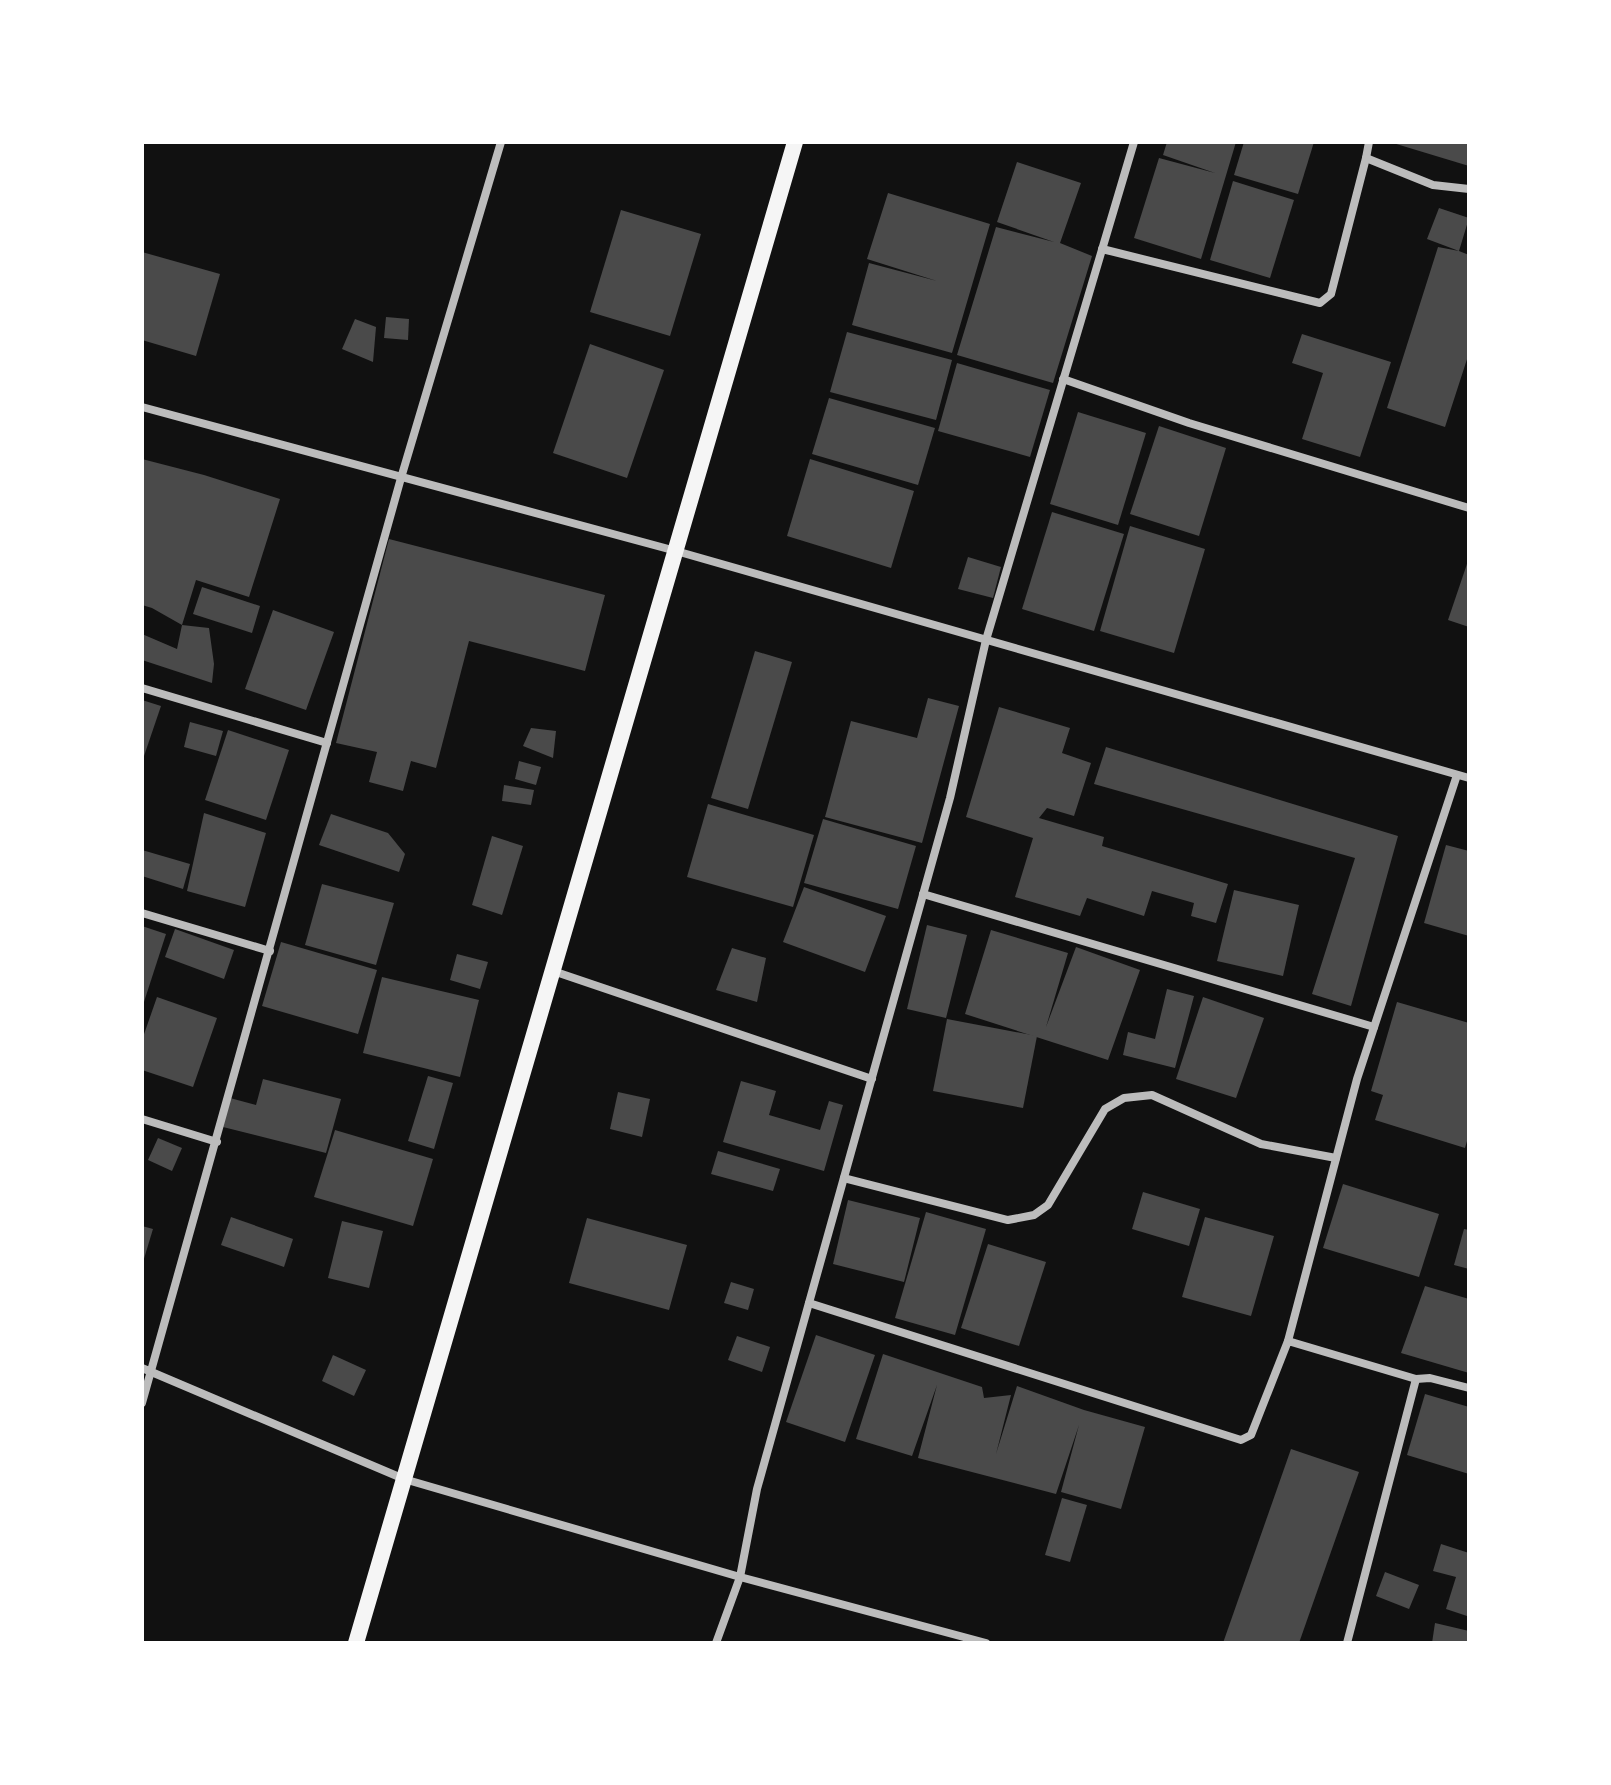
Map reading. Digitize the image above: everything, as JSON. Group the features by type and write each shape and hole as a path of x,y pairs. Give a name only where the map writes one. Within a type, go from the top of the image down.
{"main road":[{"path":"356,1643 795,142"}],"street":[{"path":"142,1403 401,478 501,142"},
{"path":"716,1643 740,1577 757,1489 950,798 986,640 1134,142"},
{"path":"1102,249 1320,303 1331,294 1369,142"},
{"path":"1366,158 1433,185 1469,189"},
{"path":"1063,379 1189,423 1469,508"},
{"path":"142,407 676,551 1469,778"},
{"path":"142,688 327,743"},
{"path":"809,1303 1241,1440 1251,1435 1288,1341 1374,1027 1457,775"},
{"path":"923,894 1374,1027"},
{"path":"142,913 270,951"},
{"path":"553,971 872,1079"},
{"path":"844,1178 1008,1220 1034,1215 1048,1205 1105,1109 1124,1098 1152,1095 1261,1144 1336,1158"},
{"path":"142,1119 217,1142"},
{"path":"1288,1341 1416,1379 1430,1378 1469,1388"},
{"path":"142,1368 404,1479 740,1577 986,1643"},
{"path":"1347,1643 1416,1379"}],"building":[{"path":"1167,142 1236,142 1201,259 1134,238 1159,158 1215,173 1163,155"},
{"path":"1244,142 1314,142 1298,194 1234,175"},
{"path":"1469,142 1469,166 1393,143"},
{"path":"1017,162 1081,183 1060,243 1092,256 1053,383 957,355 996,227 1054,242 997,222"},
{"path":"1233,181 1294,200 1270,278 1210,260"},
{"path":"888,193 990,224 952,353 852,325 869,263 937,281 867,259"},
{"path":"1439,208 1469,218 1459,251 1427,239"},
{"path":"621,210 701,234 670,336 590,312"},
{"path":"1438,247 1469,255 1469,353 1445,427 1387,408"},
{"path":"142,252 220,274 196,356 142,340"},
{"path":"386,317 409,319 408,340 384,338"},
{"path":"355,319 376,327 373,362 342,349"},
{"path":"847,332 952,360 936,420 830,392"},
{"path":"1302,334 1391,362 1360,457 1302,439 1323,373 1292,363"},
{"path":"590,344 664,370 627,478 553,453"},
{"path":"957,363 1050,390 1030,457 938,431"},
{"path":"829,398 935,428 918,485 812,454"},
{"path":"1078,412 1146,433 1118,525 1050,504"},
{"path":"1159,426 1226,448 1199,536 1130,514"},
{"path":"142,459 280,499 249,597 196,580 182,625 142,605"},
{"path":"810,459 914,491 891,568 787,536"},
{"path":"1052,512 1124,534 1094,631 1022,609"},
{"path":"1130,526 1205,549 1174,653 1100,631"},
{"path":"389,539 605,595 585,671 469,641 436,768 411,761 403,791 369,782 377,752 336,743"},
{"path":"968,557 1001,567 993,598 958,589"},
{"path":"1469,558 1469,627 1448,620"},
{"path":"202,587 260,606 252,633 193,614"},
{"path":"273,610 334,632 306,710 245,689"},
{"path":"182,625 209,628 214,664 212,683 142,660 142,634 177,649"},
{"path":"755,651 792,662 748,809 711,798"},
{"path":"928,698 959,706 922,843 825,817 851,721 917,738"},
{"path":"142,700 161,706 143,759 142,759"},
{"path":"999,707 1070,728 1062,753 1091,763 1074,816 1047,808 1039,818 1104,837 1102,846 1228,884 1216,923 1191,916 1194,903 1152,891 1144,916 1087,898 1080,916 1015,897 1033,838 966,817"},
{"path":"190,722 223,731 216,756 184,747"},
{"path":"531,728 556,731 553,758 523,746"},
{"path":"228,730 289,750 266,820 205,800"},
{"path":"1106,747 1398,836 1351,1006 1312,994 1355,858 1094,784"},
{"path":"519,761 541,767 536,785 515,779"},
{"path":"504,785 534,790 531,805 502,801"},
{"path":"708,804 814,835 793,907 687,877"},
{"path":"204,813 266,833 245,907 187,891"},
{"path":"331,814 388,833 405,854 399,872 319,845"},
{"path":"823,819 916,846 898,909 804,883"},
{"path":"492,836 523,846 502,915 472,905"},
{"path":"1446,845 1469,851 1469,936 1424,923"},
{"path":"142,850 190,864 183,889 142,876"},
{"path":"322,884 394,903 376,965 305,945"},
{"path":"804,887 886,916 865,972 783,942"},
{"path":"1234,890 1299,905 1283,976 1217,961"},
{"path":"927,925 967,935 946,1018 907,1009"},
{"path":"142,926 166,934 143,1005 142,1005"},
{"path":"175,929 234,950 224,979 165,957"},
{"path":"991,930 1068,953 1046,1027 1076,947 1140,970 1108,1060 965,1014"},
{"path":"281,942 377,970 358,1034 262,1006"},
{"path":"732,948 766,958 757,1002 716,990"},
{"path":"457,954 488,962 480,989 450,980"},
{"path":"382,977 479,1000 460,1077 363,1053"},
{"path":"1167,989 1194,996 1175,1068 1123,1055 1128,1032 1155,1039"},
{"path":"157,997 217,1018 193,1087 142,1070 142,1040"},
{"path":"1203,997 1264,1018 1236,1098 1176,1079"},
{"path":"1397,1002 1469,1023 1469,1134 1465,1148 1375,1120 1383,1095 1371,1091"},
{"path":"947,1019 1037,1036 1023,1108 933,1091"},
{"path":"428,1076 453,1083 434,1149 408,1141"},
{"path":"263,1079 341,1099 326,1153 223,1127 230,1098 256,1105"},
{"path":"741,1081 776,1091 769,1115 820,1130 829,1101 843,1105 824,1171 723,1142"},
{"path":"618,1092 650,1099 642,1137 610,1129"},
{"path":"335,1130 433,1159 413,1226 314,1197"},
{"path":"158,1138 182,1148 172,1171 148,1160"},
{"path":"718,1151 780,1169 773,1191 711,1174"},
{"path":"1343,1184 1439,1214 1419,1277 1323,1248"},
{"path":"1143,1192 1200,1209 1189,1246 1132,1229"},
{"path":"848,1200 920,1218 904,1282 833,1264"},
{"path":"926,1212 986,1229 955,1335 895,1318"},
{"path":"231,1217 293,1239 284,1267 221,1245"},
{"path":"1205,1217 1274,1236 1251,1316 1182,1297"},
{"path":"587,1218 687,1245 669,1310 569,1283"},
{"path":"342,1221 383,1231 369,1288 328,1278"},
{"path":"142,1226 153,1229 143,1262 142,1262"},
{"path":"1464,1229 1469,1230 1469,1269 1454,1265"},
{"path":"988,1244 1046,1262 1019,1346 961,1328"},
{"path":"731,1282 754,1289 748,1310 724,1303"},
{"path":"1425,1286 1469,1299 1469,1373 1401,1353"},
{"path":"816,1335 875,1355 845,1442 786,1422"},
{"path":"737,1336 770,1347 762,1372 728,1360"},
{"path":"883,1354 982,1387 984,1398 1011,1395 996,1454 1017,1386 1084,1410 1145,1427 1121,1509 1061,1492 1079,1425 1056,1494 918,1458 937,1385 912,1456 856,1439"},
{"path":"333,1355 366,1370 354,1396 322,1381"},
{"path":"1425,1394 1469,1407 1469,1474 1407,1455"},
{"path":"1291,1449 1359,1472 1299,1643 1223,1643"},
{"path":"1062,1498 1087,1505 1070,1562 1045,1555"},
{"path":"1441,1544 1469,1553 1467,1616 1446,1609 1456,1577 1433,1571"},
{"path":"1385,1572 1419,1585 1409,1609 1376,1596"},
{"path":"1435,1623 1469,1631 1469,1643 1432,1643"}]}
